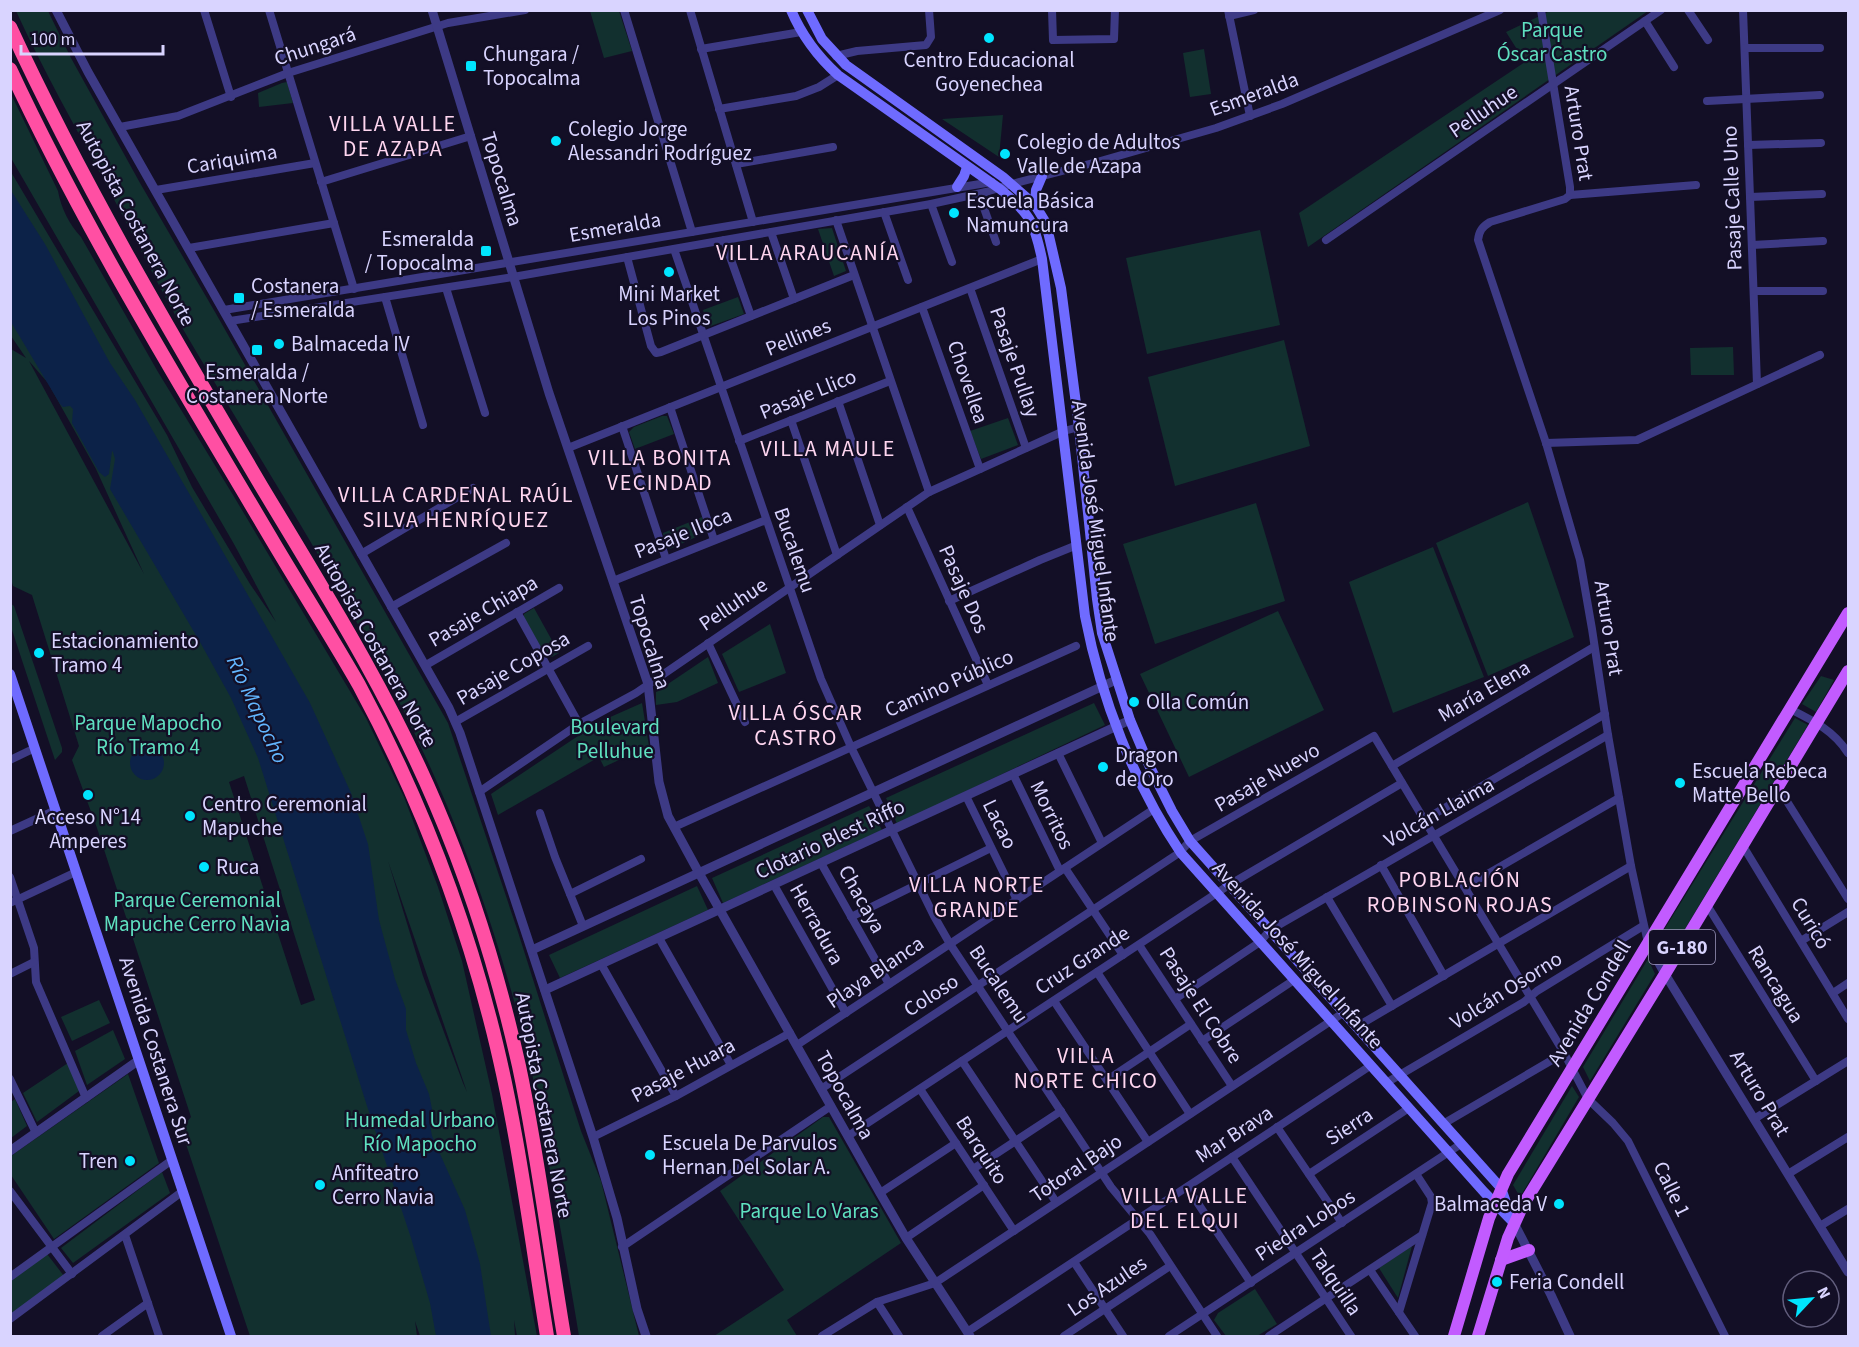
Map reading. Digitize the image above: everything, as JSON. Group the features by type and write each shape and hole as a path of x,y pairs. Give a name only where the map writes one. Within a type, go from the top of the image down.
{"highway":[{"name":"Autopista Costanera Norte","path":"10,27 81,171 139,277 376,680 436,806 478,916 509,1024 526,1101 564,1336"},
{"name":"Autopista Costanera Norte","path":"10,69 95,236 185,393 351,672 383,732 421,815 465,933 494,1037 515,1139 547,1336"}],"main road":[{"name":"Avenida José Miguel Infante","path":"791,10 801,32 813,49 838,75 1000,189 1022,208 1032,221 1041,259 1086,623 1116,726 1154,809 1181,853 1216,894 1494,1204 1514,1223"},
{"name":"Avenida José Miguel Infante","path":"807,10 822,39 836,56 1035,204 1046,223 1057,269 1079,427 1102,633 1130,720 1149,765 1190,841 1501,1188 1514,1223"},
{"path":"957,187 964,176 966,166"},
{"path":"1035,204 1036,189 1042,176"},
{"name":"Avenida Condell","path":"1454,1336 1494,1204 1501,1188 1848,613"},
{"name":"G-180","path":"1478,1336 1514,1223 1527,1198 1707,906 1848,671"},
{"name":"Avenida Costanera Sur","path":"11,680 231,1336"},
{"path":"1501,1260 1529,1250"}],"street":[{"path":"56,10 78,55 391,608 426,665 455,722 594,1137 646,1336"},
{"path":"204,10 231,97"},
{"path":"269,10 354,289"},
{"name":"Topocalma","path":"432,10 567,448 648,684 661,793 674,827 906,1238 968,1334"},
{"name":"Chungará","path":"120,127 178,116 288,74 448,23 525,10"},
{"path":"624,10 692,232"},
{"path":"690,10 753,222"},
{"path":"836,56 857,51 923,46 929,43 931,37 929,10"},
{"path":"1052,10 1053,40 1114,39 1114,10"},
{"path":"1250,116 1229,13 1254,10"},
{"name":"Esmeralda","path":"230,321 513,277 931,204 1000,189 1011,184 1140,150 1250,116 1324,87 1500,10"},
{"name":"Arturo Prat","path":"1541,10 1570,195 1565,199 1490,222 1482,227 1478,240 1546,443 1580,560 1593,629 1608,735 1643,926 1648,943 1665,974 1848,1272"},
{"name":"Pelluhue","path":"1326,240 1661,10"},
{"path":"1688,10 1708,40"},
{"name":"Pasaje Calle Uno","path":"1743,10 1757,384"},
{"path":"1645,21 1674,67"},
{"path":"701,49 801,32"},
{"path":"1745,48 1820,48"},
{"path":"719,109 806,93 838,75"},
{"path":"1707,101 1820,95"},
{"path":"321,182 471,136"},
{"path":"1748,145 1821,143"},
{"path":"736,164 833,147"},
{"name":"Cariquima","path":"156,190 315,163"},
{"name":"Esmeralda","path":"224,310 510,264 988,181 1011,184"},
{"path":"1570,195 1696,184"},
{"path":"979,194 996,242"},
{"path":"1750,197 1822,194"},
{"path":"931,204 952,262"},
{"path":"884,212 908,280"},
{"path":"836,220 929,492"},
{"path":"189,248 334,223"},
{"path":"771,232 794,299"},
{"path":"724,240 751,316"},
{"path":"1752,245 1822,241"},
{"name":"Bucalemu","path":"674,249 821,679 851,747 918,884 950,944 1122,1203 1138,1219 1217,1336"},
{"path":"627,257 651,346 654,351 661,352 854,275"},
{"name":"Pellines","path":"567,448 1041,259"},
{"path":"446,288 485,413"},
{"name":"Pasaje Pullay","path":"970,288 1026,448"},
{"path":"1754,291 1823,291"},
{"path":"385,297 423,425"},
{"name":"Chovellea","path":"922,307 980,469"},
{"path":"1546,443 1637,440 1820,355"},
{"name":"Pasaje Llico","path":"740,441 890,381"},
{"path":"838,401 880,525"},
{"path":"670,407 714,540"},
{"path":"791,420 837,555"},
{"path":"622,426 666,560"},
{"name":"Pelluhue","path":"479,792 579,724 624,700 648,684 929,492 1064,431 1079,427"},
{"path":"361,554 473,488"},
{"name":"Pasaje Dos","path":"907,507 988,685"},
{"name":"Pasaje Iloca","path":"612,581 766,520"},
{"path":"391,608 506,543"},
{"path":"950,601 1077,544"},
{"name":"Pasaje Chiapa","path":"426,665 559,588"},
{"path":"517,612 579,724"},
{"path":"708,643 745,722"},
{"name":"Pasaje Coposa","path":"455,722 588,646"},
{"name":"Camino Público","path":"674,827 1076,646"},
{"name":"María Elena","path":"1392,766 1594,647"},
{"name":"Clotario Blest Riffo","path":"532,950 1116,680"},
{"path":"1790,709 1817,722 1833,734 1848,753"},
{"name":"Volcán Llaima","path":"1424,820 1605,714"},
{"name":"Clotario Blest Riffo","path":"545,990 1130,720"},
{"name":"Volcán Llaima","path":"1174,999 1260,942 1270,930 1608,735"},
{"name":"Calle 1","path":"1374,736 1564,1053 1588,1100 1613,1123 1628,1141 1725,1336"},
{"name":"Pasaje Nuevo","path":"1181,853 1190,841 1374,736"},
{"path":"10,760 35,748"},
{"path":"1058,753 1102,843"},
{"name":"Morritos","path":"1013,774 1063,869 1094,910 1123,955"},
{"path":"1216,894 1402,783"},
{"path":"1778,787 1848,898"},
{"name":"Lacao","path":"966,796 1017,900"},
{"path":"1465,887 1619,798"},
{"name":"Playa Blanca","path":"797,1045 1154,809"},
{"path":"10,831 56,810"},
{"path":"540,813 583,926"},
{"name":"Curicó","path":"1743,846 1848,1019"},
{"path":"851,917 992,848"},
{"name":"Coloso","path":"821,1089 1181,853"},
{"path":"570,894 641,860"},
{"name":"Chacaya","path":"821,863 889,984"},
{"path":"1381,866 1444,976"},
{"path":"1356,1027 1631,866"},
{"path":"14,901 76,872"},
{"path":"10,877 14,901 33,943 38,989 86,1098"},
{"name":"Herradura","path":"774,885 846,1013"},
{"name":"Cruz Grande","path":"848,1136 1216,894"},
{"path":"1327,897 1392,1006"},
{"name":"Rancagua","path":"1707,906 1816,1081"},
{"path":"1801,941 1848,912"},
{"name":"Volcán Osorno","path":"1386,1083 1524,1002 1530,996 1643,926"},
{"path":"659,938 731,1065"},
{"name":"Pasaje El Cobre","path":"1139,945 1232,1086"},
{"path":"10,974 34,962"},
{"path":"601,964 676,1096"},
{"path":"1097,972 1190,1114"},
{"path":"1202,1041 1294,980"},
{"path":"1833,993 1848,983"},
{"path":"1054,1001 1148,1142"},
{"name":"Totoral Bajo","path":"822,1336 831,1334 877,1302 935,1283 1343,1012"},
{"path":"1107,1080 1191,1024"},
{"name":"Pasaje Huara","path":"594,1137 676,1096 789,1033"},
{"path":"1443,1124 1564,1053"},
{"path":"10,1151 139,1060"},
{"path":"962,1061 1056,1202"},
{"path":"1754,1119 1848,1061"},
{"name":"Mar Brava","path":"968,1334 1371,1066"},
{"path":"10,1079 36,1133"},
{"name":"Barquito","path":"920,1089 1014,1231"},
{"path":"622,1247 831,1106"},
{"name":"Sierra","path":"1309,1174 1409,1108"},
{"path":"973,1169 1061,1111"},
{"path":"1278,1127 1342,1223"},
{"path":"1788,1174 1848,1137"},
{"path":"880,1193 956,1143"},
{"name":"Piedra Lobos","path":"1169,1336 1461,1144"},
{"name":"Talquilla","path":"1232,1157 1351,1336"},
{"path":"10,1277 172,1160"},
{"path":"1399,1312 1432,1200 1416,1174"},
{"path":"906,1238 984,1185"},
{"path":"1187,1187 1251,1282"},
{"path":"10,1191 72,1274"},
{"path":"10,1319 183,1191"},
{"path":"1820,1226 1848,1209"},
{"name":"Avenida José Miguel Infante","path":"1514,1223 1570,1336"},
{"path":"125,1235 159,1336"},
{"path":"1269,1336 1422,1235"},
{"path":"1074,1262 1123,1336"},
{"name":"Los Azules","path":"1064,1336 1170,1266"},
{"path":"1370,1270 1415,1336"},
{"path":"877,1302 899,1336"},
{"path":"102,1336 148,1303"},
{"path":"1281,1329 1286,1336"}],"green space":[{"path":"16,11 48,11 71,58 140,183 448,723 581,1131 601,1181 639,1336 579,1336 542,1123 525,1042 486,909 450,812 410,724 353,616 173,312 48,77"},
{"path":"590,11 619,11 632,51 604,58"},
{"name":"Parque Óscar Castro","path":"1550,11 1648,11 1308,247 1299,213 1525,62 1506,32"},
{"path":"1204,49 1211,94 1190,97 1183,53"},
{"path":"287,82 293,103 259,107 258,93"},
{"path":"11,94 58,191 63,210 69,221 81,237 158,372 366,718 404,797 438,887 462,961 492,1094 537,1336 517,1336 514,1320 515,1336 420,1336 415,1321 417,1336 250,1336 181,1129 191,1117 97,828 72,760 79,746 32,595 13,586 11,579 11,349 26,358 11,336 11,172 167,435 192,487 250,584 276,622 234,544 11,158","holes":["29,361 48,383 96,469 144,574","244,776 315,1000 301,1005 229,782","388,861 467,1092 463,1083 423,976"]},
{"path":"1003,115 999,157 942,119"},
{"path":"832,228 846,271 834,276 818,229"},
{"path":"1260,230 1280,325 1147,354 1126,258"},
{"path":"738,297 744,314 708,327 703,310"},
{"path":"1284,340 1310,446 1175,486 1148,377"},
{"path":"1733,347 1734,375 1691,375 1690,348"},
{"path":"667,416 674,434 635,449 629,432 634,427"},
{"path":"1008,418 1018,445 981,459 970,431"},
{"path":"1528,502 1574,637 1488,676 1436,543"},
{"path":"1256,503 1285,601 1155,644 1123,544"},
{"path":"702,517 707,532 670,549 666,548 663,533"},
{"path":"1433,547 1484,677 1393,713 1349,582"},
{"path":"10,603 14,606 62,748 62,752 55,760 11,627"},
{"path":"534,608 559,653 552,657 546,657 524,620 524,614"},
{"path":"1278,611 1324,710 1189,777 1140,674"},
{"path":"770,624 786,673 739,692 722,654"},
{"path":"708,657 718,683 677,702 656,705 656,692"},
{"path":"1821,676 1834,680 1816,712 1802,704"},
{"name":"Boulevard Pelluhue","path":"642,703 649,746 604,767 599,757 498,815 491,794 599,722"},
{"path":"1094,703 1105,725 897,824 886,798"},
{"path":"1795,718 1808,725 1668,957 1659,938"},
{"path":"869,806 882,830 723,903 712,878"},
{"path":"697,886 708,910 560,978 549,955"},
{"path":"1648,959 1655,974 1590,1081 1583,1067"},
{"path":"99,1000 110,1023 72,1041 61,1017"},
{"path":"113,1030 125,1059 87,1085 75,1051"},
{"path":"68,1063 79,1091 37,1122 23,1093"},
{"path":"128,1074 159,1163 54,1239 11,1175 11,1156"},
{"path":"1572,1086 1579,1097 1520,1197 1513,1185"},
{"path":"15,1099 27,1126 11,1138 11,1102"},
{"name":"Parque Lo Varas","path":"823,1117 829,1117 901,1243 787,1320 797,1336 714,1336 784,1290 720,1191"},
{"path":"162,1172 170,1193 73,1263 61,1248"},
{"path":"1412,1246 1398,1298 1379,1268"},
{"path":"47,1254 64,1276 11,1315 11,1280"},
{"path":"1255,1289 1277,1324 1257,1336 1226,1336 1214,1320 1218,1313"}],"water":[{"name":"Humedal Urbano Río Mapocho","path":"10,189 45,244 110,363 135,400 310,703 351,793 368,844 379,920 395,979 406,1009 406,1030 429,1094 432,1109 430,1125 432,1136 465,1210 480,1264 491,1336 436,1336 430,1303 411,1238 367,1106 258,758 231,698 110,489 115,459 113,452 109,474 105,477 99,472 72,423 73,409 60,404 11,322"},
{"path":"147,746 159,751 164,763 159,775 147,780 135,775 130,763 135,751"}],"place":[{"name":"Centro Educacional Goyenechea","path":"989,38"},
{"name":"Chungara / Topocalma","path":"471,66"},
{"name":"Colegio Jorge Alessandri Rodríguez","path":"556,141"},
{"name":"Colegio de Adultos Valle de Azapa","path":"1005,154"},
{"name":"Escuela Básica Namuncura","path":"954,213"},
{"name":"Esmeralda / Topocalma","path":"486,251"},
{"name":"Mini Market Los Pinos","path":"669,272"},
{"name":"Costanera / Esmeralda","path":"239,298"},
{"name":"Balmaceda IV","path":"279,344"},
{"name":"Esmeralda / Costanera Norte","path":"257,350"},
{"name":"Estacionamiento Tramo 4","path":"39,653"},
{"name":"Olla Común","path":"1134,702"},
{"name":"Dragon de Oro","path":"1103,767"},
{"name":"Escuela Rebeca Matte Bello","path":"1680,783"},
{"name":"Acceso N°14 Amperes","path":"88,795"},
{"name":"Centro Ceremonial Mapuche","path":"190,816"},
{"name":"Ruca","path":"204,867"},
{"name":"Escuela De Parvulos Hernan Del Solar A.","path":"650,1155"},
{"name":"Tren","path":"130,1161"},
{"name":"Anfiteatro Cerro Navia","path":"320,1185"},
{"name":"Balmaceda V","path":"1559,1204"},
{"name":"Feria Condell","path":"1497,1282"}],"district":[{"name":"VILLA VALLE DE AZAPA","path":"393,136"},
{"name":"VILLA ARAUCANÍA","path":"808,252"},
{"name":"VILLA MAULE","path":"828,448"},
{"name":"VILLA BONITA VECINDAD","path":"660,470"},
{"name":"VILLA CARDENAL RAÚL SILVA HENRÍQUEZ","path":"456,506"},
{"name":"VILLA ÓSCAR CASTRO","path":"796,724"},
{"name":"POBLACIÓN ROBINSON ROJAS","path":"1460,892"},
{"name":"VILLA NORTE GRANDE","path":"977,896"},
{"name":"VILLA NORTE CHICO","path":"1086,1068"},
{"name":"VILLA VALLE DEL ELQUI","path":"1185,1208"}],"water label":[{"name":"Río Mapocho","path":"258,709"}],"park label":[{"name":"Parque Mapocho Río Tramo 4","path":"148,735"},
{"name":"Parque Ceremonial Mapuche Cerro Navia","path":"197,912"}]}
